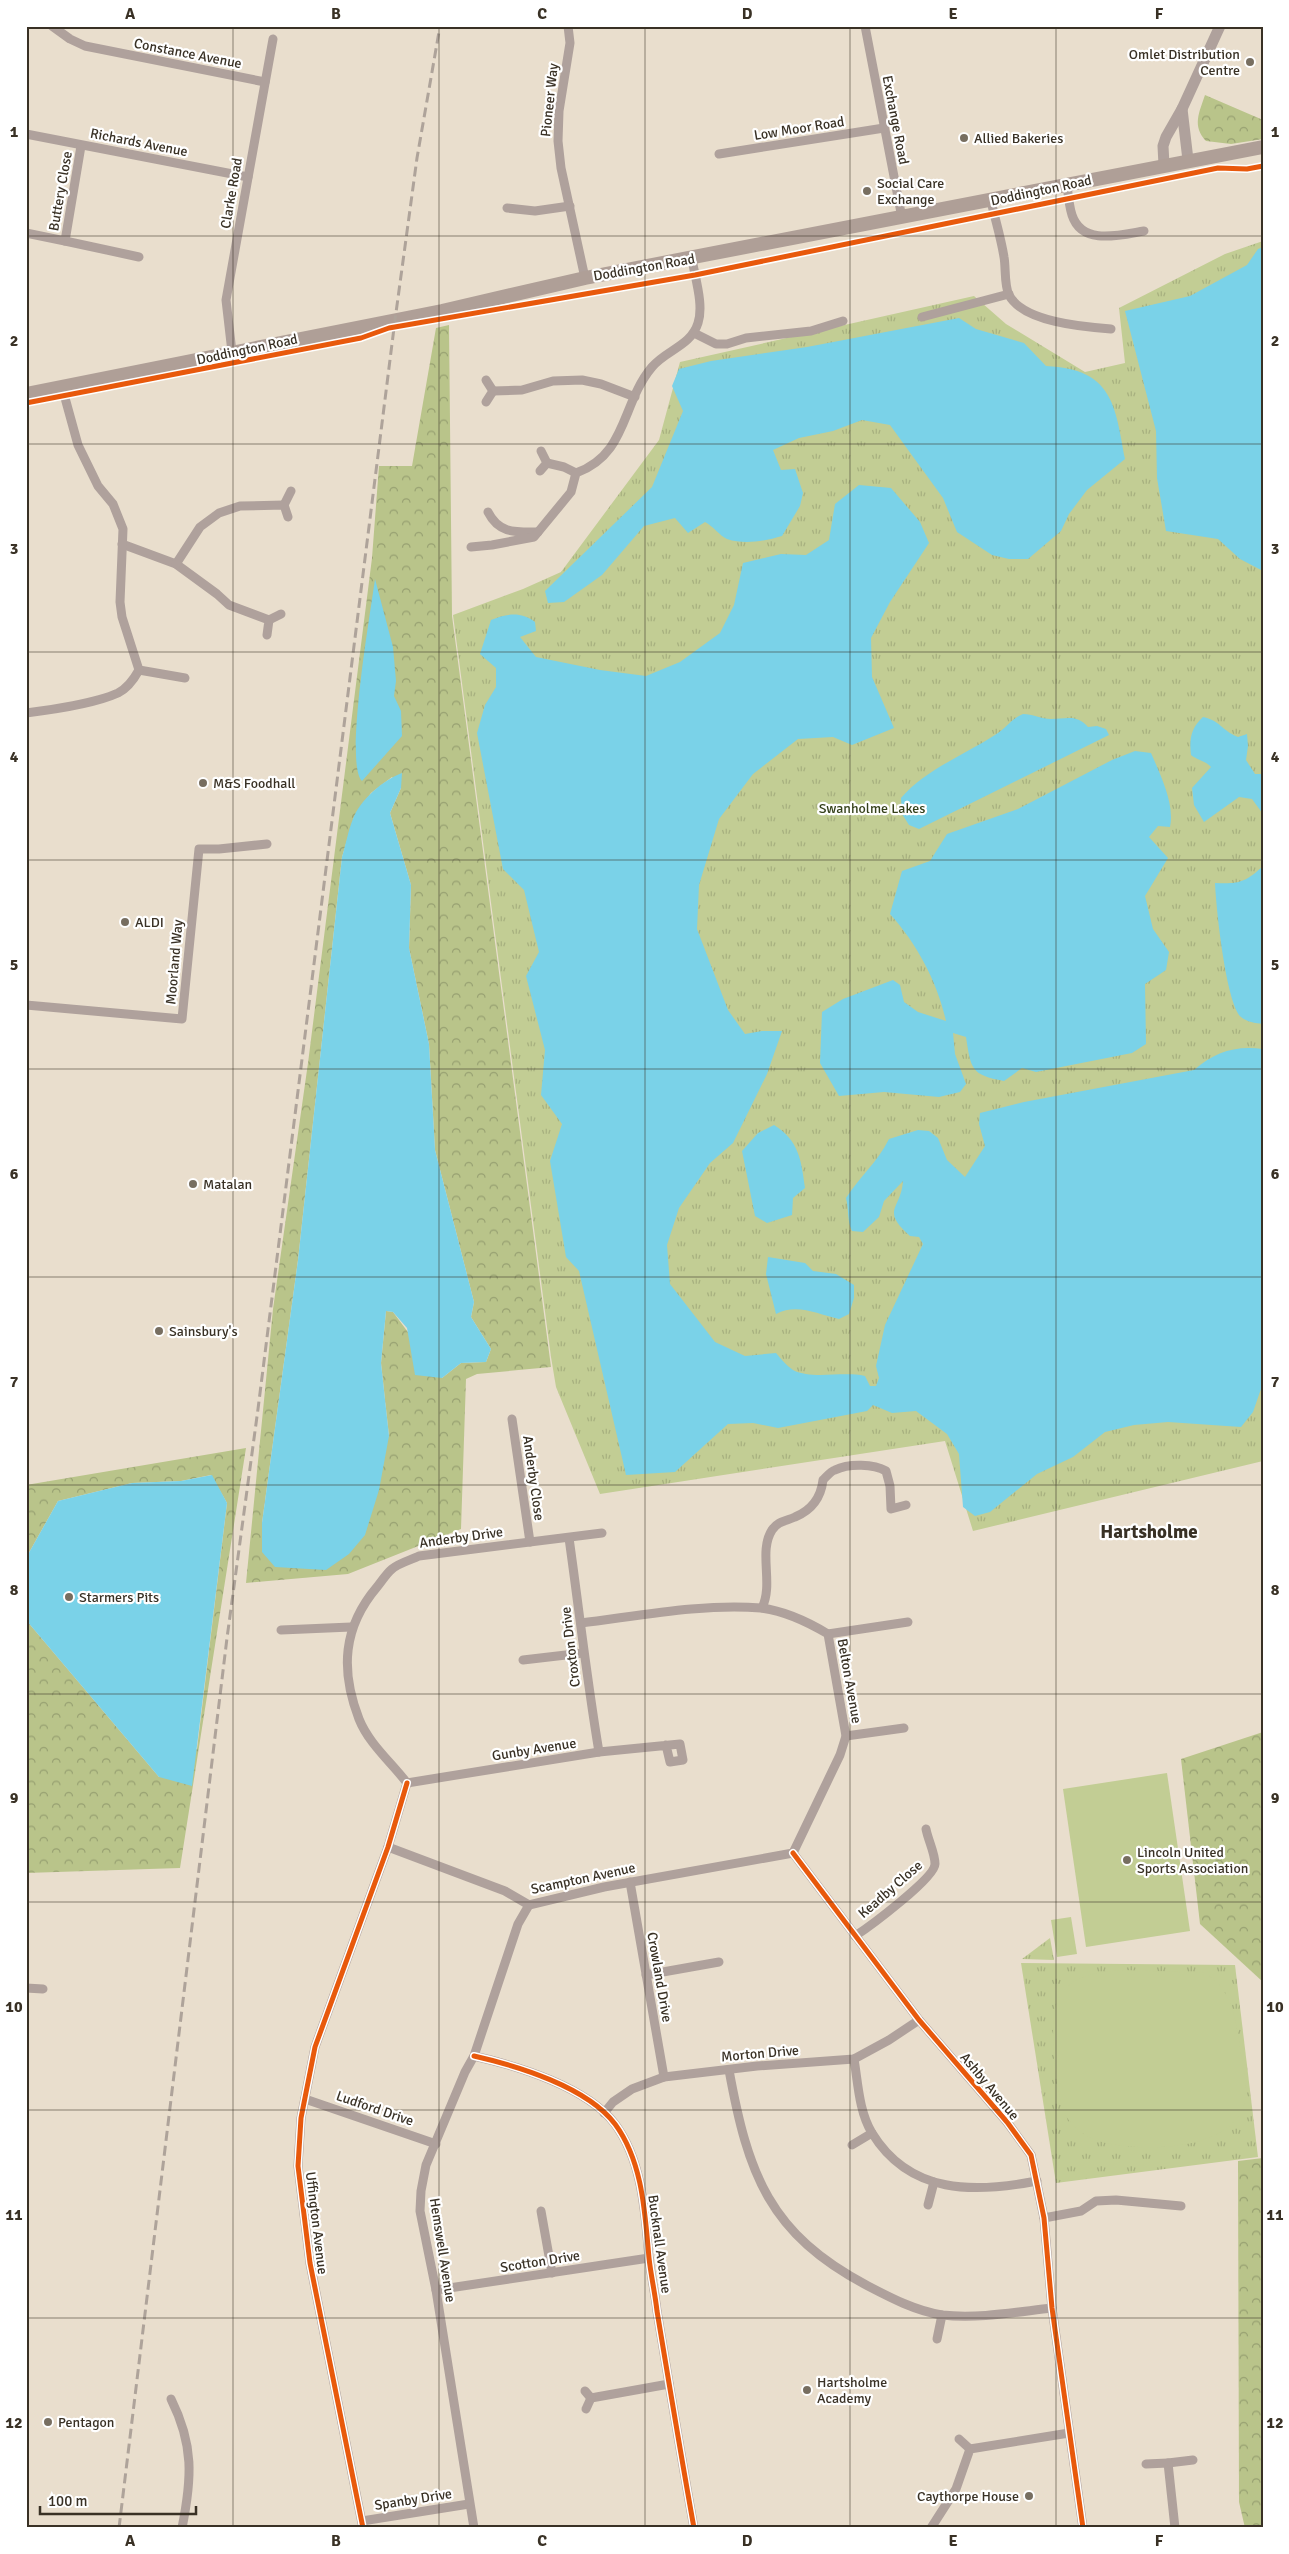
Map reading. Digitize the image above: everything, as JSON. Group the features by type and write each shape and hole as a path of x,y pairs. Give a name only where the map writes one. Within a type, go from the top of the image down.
{"main road":[{"name":"Doddington Road","path":"26,394 442,311 585,278 1263,147"}],"street":[{"name":"Constance Avenue","path":"52,26 70,39 85,46 265,82"},
{"name":"Pioneer Way","path":"568,26 570,43 559,111 558,141 561,168 585,278"},
{"name":"Exchange Road","path":"864,26 902,218"},
{"path":"1164,165 1163,146 1166,137 1182,109 1220,26"},
{"name":"Clarke Road","path":"232,352 226,300 274,39"},
{"path":"1182,109 1188,160"},
{"name":"Low Moor Road","path":"719,154 884,128"},
{"name":"Richards Avenue","path":"26,134 248,177"},
{"name":"Buttery Close","path":"65,241 81,146"},
{"path":"1067,184 1072,216 1080,228 1093,235 1110,237 1144,231"},
{"path":"991,201 1004,255 1009,294 1020,306 1046,320 1111,330"},
{"path":"507,208 535,212 570,206"},
{"name":"Buttery Close","path":"26,233 139,256"},
{"path":"576,473 598,463 610,450 635,397 657,361 688,341 694,333 700,318 700,307 692,258"},
{"path":"922,317 1009,294"},
{"path":"694,333 705,340 727,344 746,338 811,331 843,321"},
{"path":"486,380 493,391"},
{"path":"493,391 522,390 553,380 582,380 601,384 635,397"},
{"path":"62,387 78,445 98,486 113,504 120,517 123,529 120,602 122,617 139,670"},
{"path":"486,402 493,391"},
{"path":"541,451 547,463"},
{"path":"547,463 564,467 576,473"},
{"path":"540,472 547,463"},
{"path":"471,547 534,537 572,492 576,473"},
{"path":"288,517 284,505 291,491"},
{"path":"176,564 200,527 219,513 240,506 284,505"},
{"path":"488,512 503,529 510,532 538,532"},
{"path":"122,544 176,564 217,594 229,606 269,620 280,614"},
{"path":"267,635 269,620"},
{"path":"139,670 184,678"},
{"path":"26,713 59,709 118,693 126,687 139,670"},
{"name":"Moorland Way","path":"26,1005 182,1019 199,849 219,850 267,844"},
{"name":"Anderby Close","path":"512,1419 530,1542"},
{"path":"762,1608 767,1598 766,1554 771,1531 785,1519 794,1518 810,1507 821,1492 823,1480 834,1470 847,1466 877,1466 886,1471 890,1486 891,1509 906,1505"},
{"name":"Anderby Drive","path":"407,1783 372,1742 359,1719 350,1686 346,1653 351,1627 366,1600 393,1568 420,1556 602,1533"},
{"name":"Croxton Drive","path":"569,1538 581,1623 583,1653 599,1752"},
{"name":"Belton Avenue","path":"581,1623 721,1608 762,1608 803,1619 828,1634 846,1736 840,1755 793,1853"},
{"path":"828,1634 908,1622"},
{"path":"281,1630 351,1627"},
{"path":"523,1660 583,1653"},
{"path":"846,1736 904,1728"},
{"name":"Gunby Avenue","path":"407,1783 599,1752 666,1745"},
{"name":"Uffington Avenue","path":"362,2524 321,2325 304,2224 298,2166 301,2118 316,2047 388,1847 407,1783"},
{"name":"Keadby Close","path":"855,1936 894,1907 933,1873 935,1864 926,1829"},
{"name":"Scampton Avenue","path":"388,1847 505,1891 529,1905 630,1882 793,1853"},
{"name":"Ashby Avenue","path":"793,1853 919,2020 1007,2122 1032,2156 1044,2218 1052,2308 1083,2528"},
{"name":"Crowland Drive","path":"630,1882 664,2077"},
{"name":"Hemswell Avenue","path":"474,2528 436,2290 420,2211 420,2191 426,2165 465,2072 474,2056 518,1924 529,1905"},
{"path":"646,1975 719,1962"},
{"path":"26,1988 43,1989"},
{"name":"Morton Drive","path":"604,2112 613,2102 632,2089 664,2077 854,2059 919,2020"},
{"name":"Bucknall Avenue","path":"474,2056 501,2062 562,2084 604,2112 616,2125 628,2146 642,2192 649,2258 694,2528"},
{"path":"854,2059 859,2093 872,2133 899,2162 914,2174 950,2187 990,2189 1037,2180"},
{"path":"729,2070 747,2150 756,2174 779,2216 828,2263 901,2303 942,2314 1004,2313 1052,2308"},
{"name":"Ludford Drive","path":"305,2099 436,2144"},
{"path":"852,2145 872,2133"},
{"path":"928,2205 934,2182"},
{"path":"1044,2218 1081,2211 1096,2201 1116,2200 1181,2206"},
{"path":"541,2211 552,2273"},
{"name":"Scotton Drive","path":"436,2290 649,2258"},
{"path":"937,2339 942,2314"},
{"path":"586,2409 588,2394 669,2384"},
{"path":"171,2399 183,2423 188,2448 189,2470 182,2528"},
{"path":"970,2449 1069,2433"},
{"path":"959,2439 970,2449"},
{"path":"931,2528 956,2489 970,2449"},
{"path":"1146,2464 1168,2464 1194,2460"},
{"path":"1168,2464 1174,2528"},
{"name":"Spanby Drive","path":"362,2524 469,2504"}],"green space":[{"path":"1205,95 1263,120 1263,139 1231,144 1206,141 1198,125 1199,114"},
{"name":"Swanholme Lakes","path":"1263,241 1263,1461 973,1531 945,1441 600,1494 556,1387 453,615 523,589 561,572 659,440 680,362 974,296 1006,324 1085,372 1125,363 1119,308 1225,254"},
{"path":"449,325 452,616 551,1367 477,1374 466,1379 461,1529 348,1574 246,1583 273,1309 308,1063 372,558 379,466 412,466 436,328","holes":["392,777 401,788 390,813 411,885 409,948 429,1044 435,1150 474,1302 471,1317 491,1349 486,1362 461,1363 442,1378 393,1312 386,1311 381,1363 389,1436 262,1552 262,1523 298,1260 342,857 354,817 371,793"]},
{"path":"246,1448 180,1868 26,1873 26,1620 159,1777 197,1749 227,1503 211,1475 181,1481 132,1483 58,1501 26,1558 26,1485"},
{"path":"1263,1732 1263,1982 1200,1924 1181,1759"},
{"name":"Lincoln United Sports Association","path":"1167,1773 1190,1931 1086,1947 1063,1789"},
{"path":"1071,1917 1077,1954 1057,1957 1051,1920"},
{"path":"1050,1938 1054,1960 1022,1959"},
{"path":"1021,1963 1235,1965 1258,2157 1056,2183"},
{"path":"1125,1970 1205,1973 1226,1994 1236,2021 1246,2093 1243,2108 1233,2123 1218,2134 1178,2146 1134,2147 1114,2145 1085,2135 1068,2119 1063,2110 1056,2078 1053,2039 1055,2007 1065,1989 1080,1978 1097,1973"},
{"path":"1263,2158 1263,2528 1245,2528 1239,2502 1238,2161"}],"water":[{"path":"1263,247 1263,571 1240,559 1218,539 1166,531 1157,478 1156,431 1125,311 1190,296 1247,265 1258,249"},
{"path":"959,318 976,329 1024,343 1046,366 1085,374 1098,383 1107,393 1118,422 1125,459 1087,490 1069,514 1061,531 1028,559 1009,559 992,555 957,532 943,498 890,425 862,420 833,431 799,438 773,450 781,470 795,469 803,493 800,506 782,536 755,542 734,541 724,538 705,522 688,533 675,518 644,526 602,575 564,602 548,603 545,591 652,487 683,411 672,386 679,369 711,361 807,347"},
{"path":"859,485 891,488 920,522 929,543 890,602 871,638 872,677 894,728 852,745 833,737 798,739 753,774 719,819 699,885 697,929 728,1010 745,1034 762,1031 782,1031 767,1074 733,1143 710,1163 679,1208 667,1245 670,1284 715,1342 745,1356 776,1353 793,1370 801,1373 865,1376 870,1386 876,1386 879,1378 876,1366 885,1325 923,1244 919,1237 910,1236 901,1227 894,1214 903,1181 884,1201 879,1217 863,1232 852,1231 849,1223 846,1198 889,1139 918,1130 929,1131 938,1138 947,1160 965,1177 985,1146 979,1124 980,1113 1024,1102 1194,1070 1209,1059 1226,1051 1244,1048 1263,1049 1263,1383 1253,1412 1241,1427 1168,1422 1134,1425 1105,1432 1073,1457 1037,1474 990,1512 975,1516 963,1507 959,1454 947,1434 916,1411 892,1413 873,1405 867,1411 778,1428 753,1423 728,1424 675,1472 626,1475 579,1271 566,1257 550,1161 562,1124 541,1095 545,1050 526,976 539,952 524,890 503,869 477,733 485,705 496,687 496,668 480,654 491,620 503,616 519,615 535,622 536,631 520,637 536,657 600,670 646,676 680,662 720,633 734,605 743,563 781,554 806,555 829,540 835,504"},
{"path":"375,579 393,647 396,681 394,696 401,711 402,736 362,781 357,769 357,718 364,652"},
{"path":"1023,714 1048,719 1066,718 1080,720 1088,727 1097,726 1106,729 1109,735 919,829 909,825 902,814 901,798 911,788 933,771 995,735"},
{"path":"1203,717 1214,721 1238,737 1247,734 1246,760 1255,774 1263,774 1263,814 1252,799 1239,797 1204,822 1194,805 1192,788 1211,767 1191,755 1190,744 1193,730"},
{"path":"1135,751 1151,753 1166,789 1171,818 1170,827 1158,826 1149,837 1168,858 1145,896 1153,929 1169,952 1166,970 1145,984 1146,1044 1132,1053 1036,1072 1022,1068 1004,1081 985,1076 974,1069 969,1057 966,1037 953,1033 955,1054 966,1084 960,1092 939,1097 884,1092 839,1096 820,1063 822,1012 843,999 893,980 900,985 904,1002 918,1012 946,1021 937,992 925,964 909,938 890,914 902,871 930,861 947,834 1018,809 1112,760"},
{"path":"402,773 401,788 390,813 411,885 409,948 429,1044 435,1150 474,1302 471,1317 491,1349 486,1362 461,1363 442,1378 415,1375 407,1328 393,1312 386,1311 381,1363 389,1436 379,1490 365,1535 349,1554 326,1570 275,1567 262,1552 262,1523 298,1260 342,857 351,824 361,805 373,791 387,780"},
{"path":"1263,866 1263,1024 1243,1019 1236,1008 1231,994 1226,975 1215,883 1236,883 1251,876"},
{"path":"774,1125 794,1144 802,1168 805,1188 793,1198 792,1215 767,1223 755,1216 742,1151 758,1133"},
{"path":"768,1257 805,1263 813,1271 836,1274 854,1285 854,1298 849,1314 839,1319 815,1312 792,1309 776,1314 766,1274"},
{"path":"212,1475 227,1503 192,1786 159,1777 26,1620 26,1558 58,1501 132,1483 181,1481"}],"railway":[{"path":"119,2528 227,1638 258,1409 395,320 417,158 440,26"}],"cycle path":[{"path":"26,403 361,338 389,328 695,275 1218,168 1247,169 1263,166"},
{"path":"363,2528 310,2263 298,2166 301,2118 315,2047 388,1847 407,1783"},
{"path":"793,1853 919,2020 1007,2122 1031,2155 1044,2218 1052,2308 1083,2528"},
{"path":"474,2056 531,2072 570,2089 587,2099 603,2111 615,2124 632,2155 644,2206 657,2311 694,2528"}],"place":[{"name":"Omlet Distribution Centre","path":"1250,62"},
{"name":"Allied Bakeries","path":"964,138"},
{"name":"Social Care Exchange","path":"867,191"},
{"name":"M&S Foodhall","path":"203,783"},
{"name":"ALDI","path":"125,922"},
{"name":"Matalan","path":"193,1184"},
{"name":"Sainsbury's","path":"159,1331"},
{"name":"Starmers Pits","path":"69,1597"},
{"name":"Lincoln United Sports Association","path":"1127,1860"},
{"name":"Hartsholme Academy","path":"807,2390"},
{"name":"Pentagon","path":"48,2422"},
{"name":"Caythorpe House","path":"1029,2496"}],"district":[{"name":"Hartsholme","path":"1149,1531"}]}
